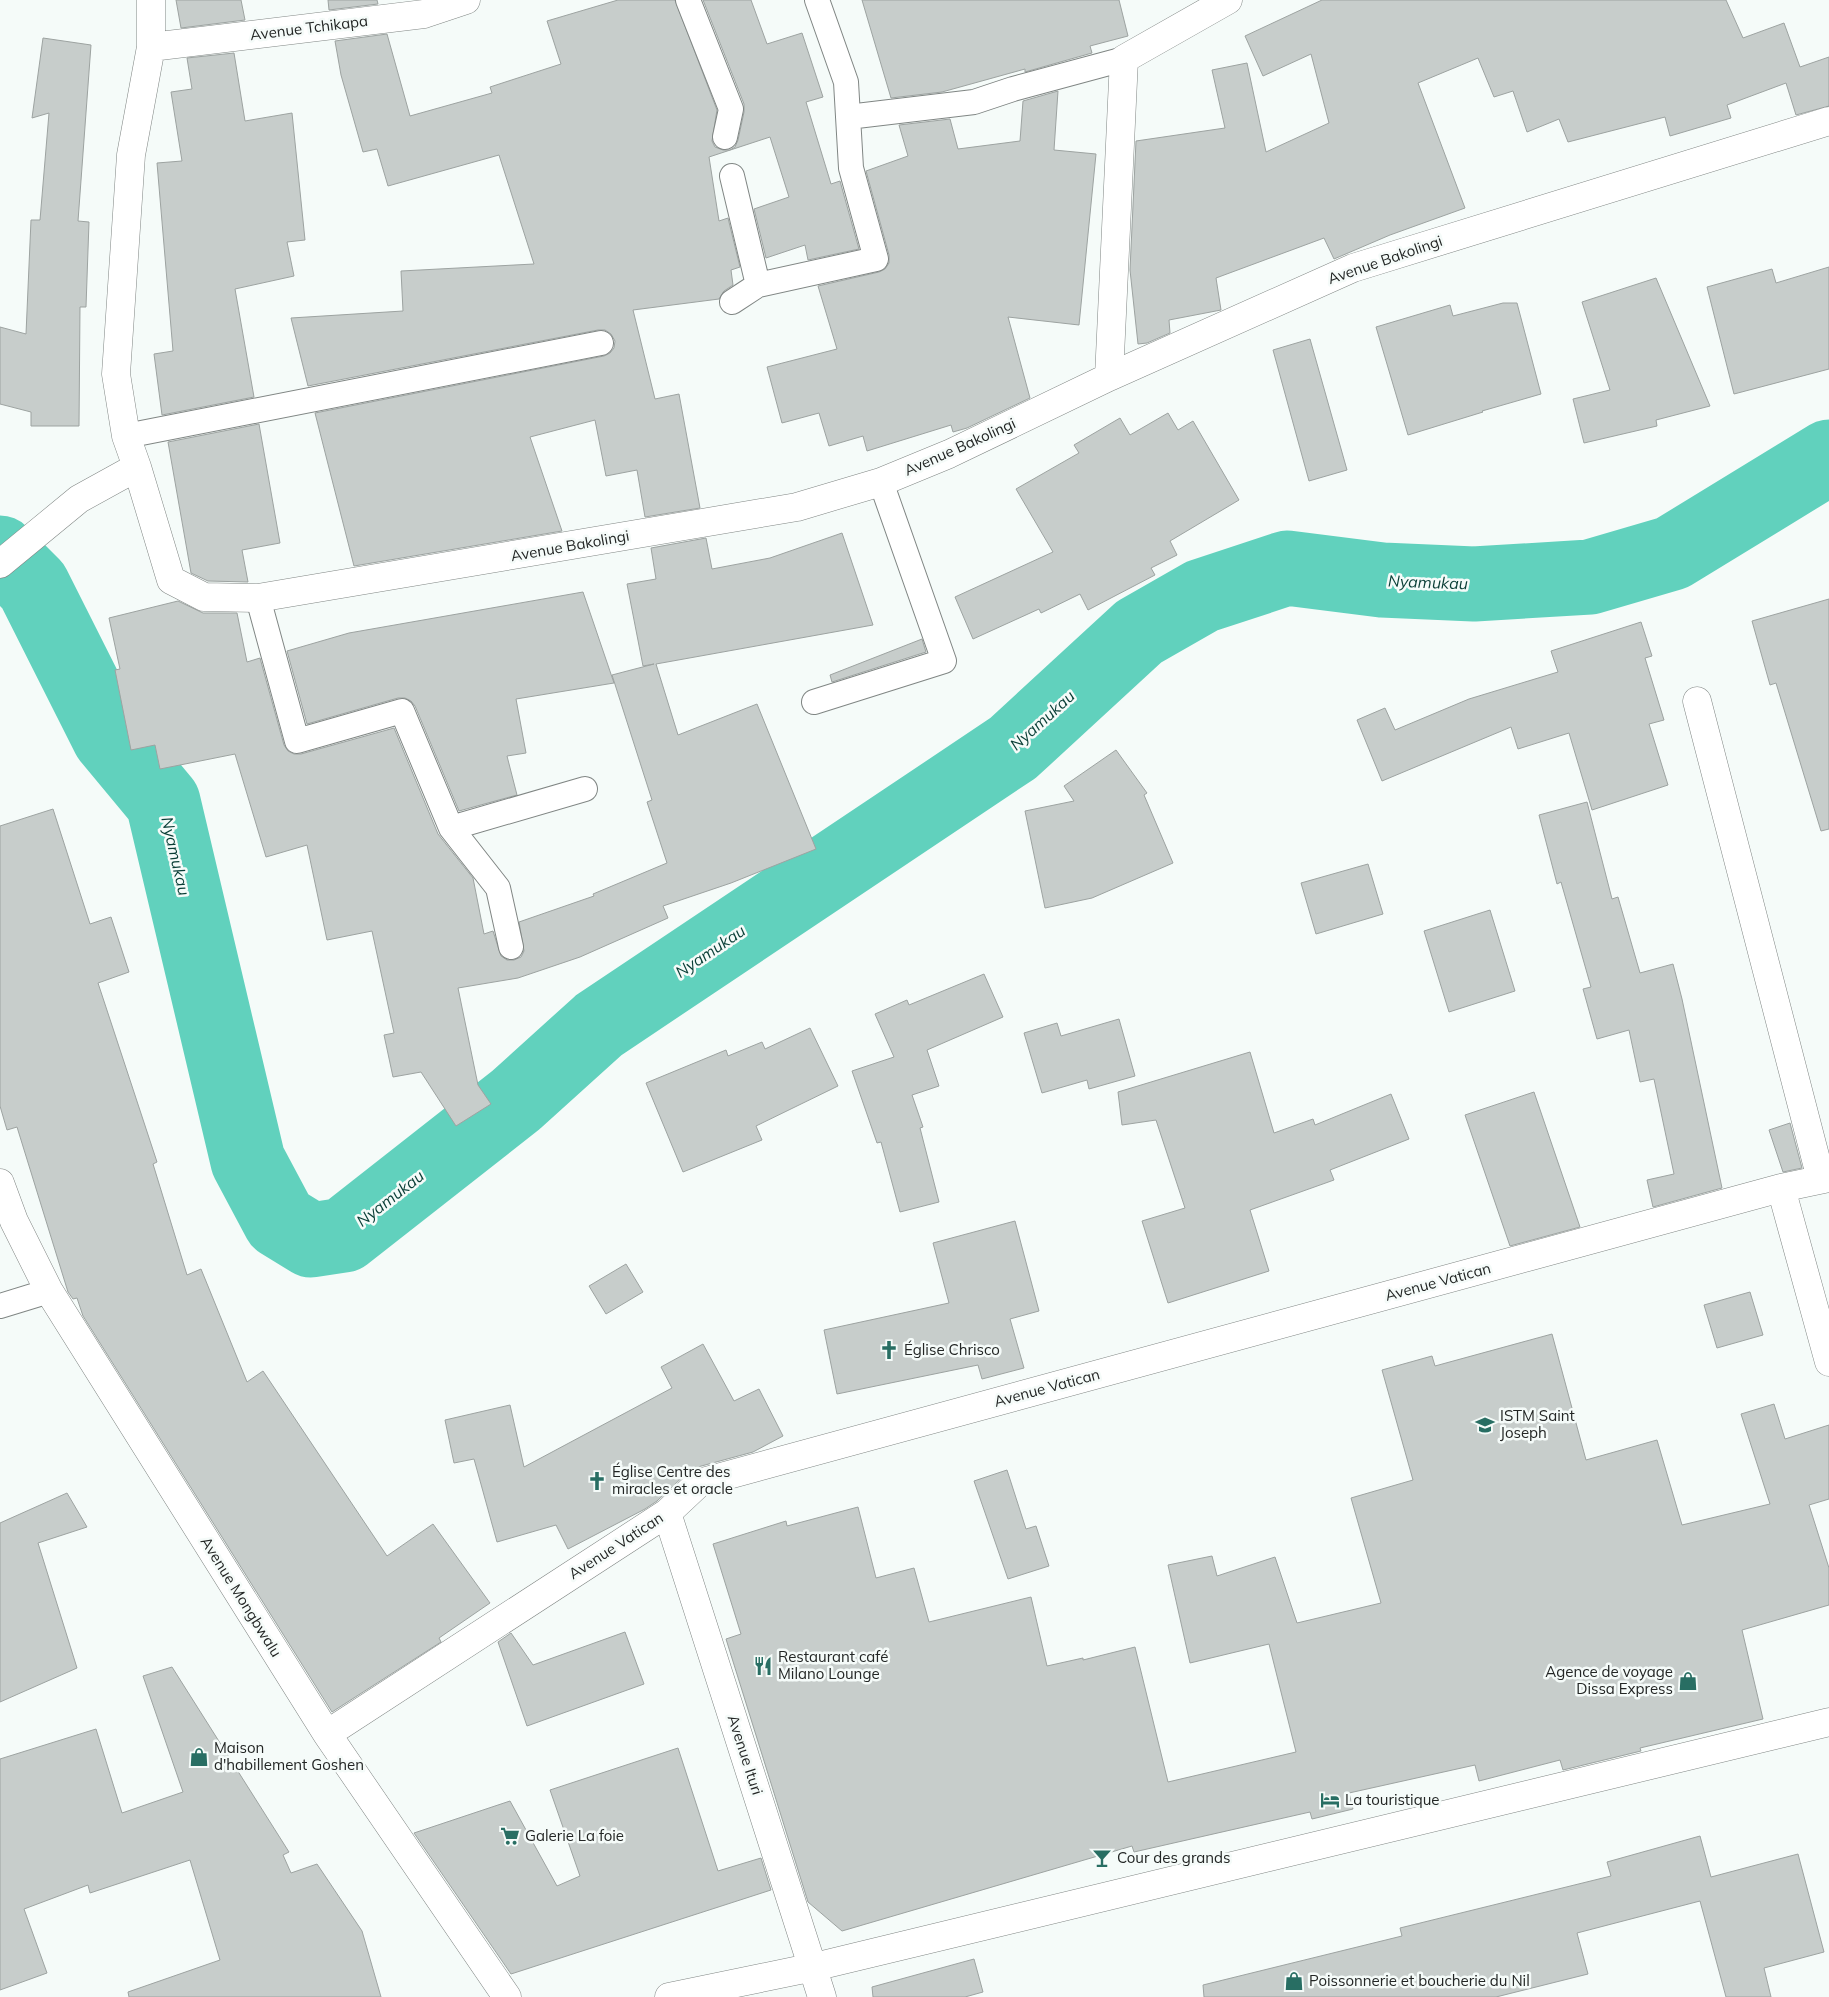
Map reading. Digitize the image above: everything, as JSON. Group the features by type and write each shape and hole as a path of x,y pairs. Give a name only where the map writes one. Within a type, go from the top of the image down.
{"street":[{"name":"Avenue Bakolingi","path":"151,0 150,48 131,155 116,374 126,436 171,580 204,597 258,598 797,507 881,482 949,454 1109,377 1353,268 1829,122"},
{"name":"Avenue Tchikapa","path":"150,48 424,14 466,0"},
{"path":"1109,377 1124,59 1228,0"},
{"path":"0,564 79,499 137,467"},
{"path":"1697,700 1825,1178"},
{"name":"Avenue Vatican","path":"327,1734 667,1513 698,1483 1780,1188 1825,1178"},
{"name":"Avenue Mongbwalu","path":"0,1183 14,1221 50,1291 327,1734 507,1997"},
{"path":"1780,1188 1829,1362"},
{"name":"Avenue Ituri","path":"667,1513 814,1967 822,1997"},
{"path":"670,1997 814,1967 1829,1722"}],"lane":[{"path":"688,0 732,109 725,137"},
{"path":"732,302 758,285 876,260 851,168 846,82 817,0"},
{"path":"848,117 974,102 1124,59"},
{"path":"732,176 758,285"},
{"path":"126,436 601,343"},
{"path":"814,702 944,661 881,482"},
{"path":"258,598 297,741 402,711 451,828 498,888 511,947"},
{"path":"451,828 585,789"},
{"path":"0,1306 50,1291"}],"building":[{"path":"176,0 241,0 245,20 181,28"},
{"path":"328,0 377,0 378,4 329,10"},
{"path":"618,0 675,0 717,110 712,141 715,147 723,150 730,150 735,147 744,112 744,104 703,0 751,0 767,44 802,33 823,97 806,102 831,184 840,181 859,249 808,260 805,245 766,258 754,209 789,197 770,137 709,157 719,221 728,218 740,267 731,270 733,285 724,291 719,299 633,310 655,399 679,394 700,508 645,517 637,470 606,476 595,420 530,437 562,531 354,566 315,413 604,356 614,348 615,341 611,334 605,330 598,330 308,386 291,318 403,311 401,271 534,264 499,155 388,186 377,149 363,152 341,75 335,41 387,34 410,116 492,93 490,87 561,64 547,21"},
{"path":"862,0 1119,0 1128,36 1090,46 1092,53 1025,72 1025,69 942,92 891,98"},
{"path":"1322,0 1726,0 1743,38 1784,23 1800,67 1829,57 1829,106 1796,115 1786,83 1727,105 1731,118 1670,136 1665,117 1568,142 1559,119 1527,132 1513,91 1494,97 1478,58 1418,83 1465,208 1390,235 1334,259 1324,238 1216,278 1221,310 1169,320 1170,333 1147,343 1138,344 1130,270 1136,141 1225,128 1212,70 1247,63 1266,152 1329,123 1311,54 1263,76 1245,36"},
{"path":"43,38 91,45 78,221 89,222 86,307 80,307 79,426 31,426 31,412 0,404 0,327 26,334 31,220 40,220 49,113 32,118"},
{"path":"234,53 245,121 292,113 305,240 287,242 294,276 235,289 254,397 162,415 154,354 173,351 157,163 182,161 171,92 192,89 187,58"},
{"path":"1058,91 1054,150 1096,154 1079,325 1008,317 1030,398 967,428 953,432 951,425 867,451 863,436 829,446 819,413 782,423 767,367 837,349 818,286 879,272 885,269 889,263 889,255 866,171 908,156 899,125 950,119 958,149 1020,141 1023,101"},
{"path":"1829,267 1829,369 1734,394 1707,287 1772,269 1776,283"},
{"path":"1656,278 1710,406 1656,420 1657,426 1584,443 1573,399 1610,390 1582,302"},
{"path":"1503,303 1517,303 1541,394 1408,435 1376,327 1450,305 1453,316"},
{"path":"1310,339 1347,470 1309,481 1273,350"},
{"path":"1168,413 1178,430 1193,421 1239,500 1170,541 1177,555 1151,568 1155,575 1088,610 1080,594 1041,613 1039,609 973,639 955,597 1053,552 1016,489 1079,453 1074,445 1120,418 1130,435"},
{"path":"259,424 280,543 242,550 248,582 208,581 191,573 168,442"},
{"path":"842,533 873,625 656,664 678,735 757,704 816,849 731,883 663,906 668,918 580,957 518,978 458,988 478,1085 491,1104 456,1126 421,1072 393,1077 384,1035 394,1033 372,931 327,940 307,845 266,857 235,754 160,769 155,745 131,750 115,670 120,669 109,618 178,601 203,613 237,613 247,662 260,658 284,745 288,751 294,754 301,754 394,728 438,834 473,878 484,934 493,931 501,956 507,960 514,960 521,957 524,951 519,922 594,896 593,894 667,863 647,802 652,800 612,675 654,664 643,666 627,584 656,579 651,548 706,538 712,569 770,558"},
{"path":"583,592 614,683 516,699 526,753 507,756 517,795 459,811 415,706 405,698 398,698 307,724 287,651 349,633"},
{"path":"1829,599 1829,829 1821,831 1776,683 1770,685 1752,621"},
{"path":"1641,622 1652,656 1645,658 1664,720 1649,724 1668,785 1592,810 1569,733 1518,749 1511,727 1382,781 1357,720 1385,708 1395,730 1469,699 1558,672 1551,651"},
{"path":"922,639 926,652 832,682 830,675"},
{"path":"1116,750 1147,793 1144,795 1173,863 1092,898 1045,908 1025,811 1074,801 1064,786"},
{"path":"1587,802 1612,899 1618,897 1640,973 1673,964 1722,1188 1653,1207 1647,1180 1674,1174 1654,1079 1640,1082 1629,1030 1597,1039 1583,989 1591,987 1561,882 1557,884 1539,815"},
{"path":"53,809 90,924 111,917 129,972 98,983 157,1162 153,1164 187,1275 201,1269 247,1382 263,1371 387,1556 433,1524 490,1603 439,1638 441,1642 332,1712 83,1316 77,1298 73,1299 68,1292 17,1127 7,1130 0,1106 0,826"},
{"path":"1368,864 1383,914 1316,934 1301,883"},
{"path":"1490,910 1515,991 1449,1012 1424,931"},
{"path":"984,974 1003,1017 927,1050 939,1086 912,1095 923,1127 920,1128 939,1202 900,1212 881,1142 877,1143 852,1071 894,1057 875,1014 907,1000 909,1005"},
{"path":"1119,1019 1135,1076 1089,1089 1087,1080 1042,1093 1024,1033 1057,1023 1061,1036"},
{"path":"810,1028 838,1086 756,1126 762,1140 683,1172 646,1083 726,1050 728,1056 762,1042 765,1049"},
{"path":"1250,1052 1274,1133 1313,1119 1315,1125 1391,1094 1409,1139 1330,1170 1334,1180 1250,1210 1269,1271 1168,1303 1142,1221 1185,1208 1156,1120 1122,1125 1118,1092"},
{"path":"1534,1092 1580,1227 1510,1246 1465,1115"},
{"path":"1790,1123 1802,1168 1783,1172 1769,1130"},
{"path":"1015,1221 1039,1311 1010,1319 1024,1368 982,1379 978,1365 837,1394 824,1330 949,1303 933,1243"},
{"path":"626,1264 643,1292 606,1314 589,1286"},
{"path":"1750,1292 1763,1335 1717,1348 1704,1305"},
{"path":"1552,1334 1586,1460 1657,1440 1682,1525 1770,1504 1741,1414 1774,1404 1785,1439 1829,1425 1829,1499 1809,1505 1829,1568 1829,1605 1742,1630 1763,1719 1640,1748 1641,1751 1563,1770 1560,1760 1479,1781 1475,1765 1349,1793 1353,1809 1312,1819 1310,1812 1134,1852 1132,1846 842,1931 808,1902 726,1639 741,1634 713,1544 786,1521 787,1526 858,1507 876,1578 914,1568 929,1622 1031,1597 1047,1666 1083,1658 1083,1660 1135,1647 1168,1782 1296,1752 1269,1644 1190,1663 1168,1565 1212,1556 1217,1576 1275,1557 1297,1623 1381,1603 1351,1498 1413,1480 1382,1370 1432,1356 1435,1366"},
{"path":"703,1344 734,1401 759,1389 783,1436 753,1452 694,1468 657,1501 645,1509 568,1549 556,1525 497,1542 474,1459 454,1463 445,1420 510,1405 524,1467 672,1388 661,1367"},
{"path":"1007,1470 1026,1529 1036,1526 1049,1566 1008,1579 974,1481"},
{"path":"67,1493 87,1527 38,1543 77,1668 0,1702 0,1523"},
{"path":"625,1632 644,1684 527,1726 498,1642 511,1633 533,1665"},
{"path":"172,1667 289,1852 283,1855 291,1873 317,1864 362,1931 381,1997 129,1997 128,1992 220,1960 190,1860 90,1893 88,1885 24,1909 47,1973 0,1990 0,1759 96,1729 122,1813 183,1792 143,1676"},
{"path":"678,1748 718,1871 761,1858 771,1890 511,1974 414,1833 510,1801 557,1886 580,1876 550,1790"},
{"path":"1700,1836 1711,1877 1798,1854 1824,1952 1764,1968 1771,1997 1726,1997 1700,1901 1577,1933 1588,1974 1496,1997 1204,1997 1203,1985 1402,1936 1400,1928 1611,1876 1607,1862"},
{"path":"974,1959 983,1992 965,1997 873,1997 872,1987"}],"waterway":[{"name":"Nyamukau","path":"0,553 33,586 109,737 163,802 248,1161 280,1221 311,1240 344,1235 516,1100 599,1025 1013,748 1139,632 1202,596 1287,568 1382,580 1474,584 1590,577 1672,553 1829,457"}],"place":[{"name":"Église Chrisco","path":"889,1350"},
{"name":"ISTM Saint Joseph","path":"1485,1425"},
{"name":"Église Centre des miracles et oracle","path":"597,1481"},
{"name":"Restaurant café Milano Lounge","path":"763,1666"},
{"name":"Agence de voyage Dissa Express","path":"1688,1681"},
{"name":"Maison d'habillement Goshen","path":"199,1757"},
{"name":"La touristique","path":"1330,1800"},
{"name":"Galerie La foie","path":"510,1836"},
{"name":"Cour des grands","path":"1102,1858"},
{"name":"Poissonnerie et boucherie du Nil","path":"1294,1981"}]}
